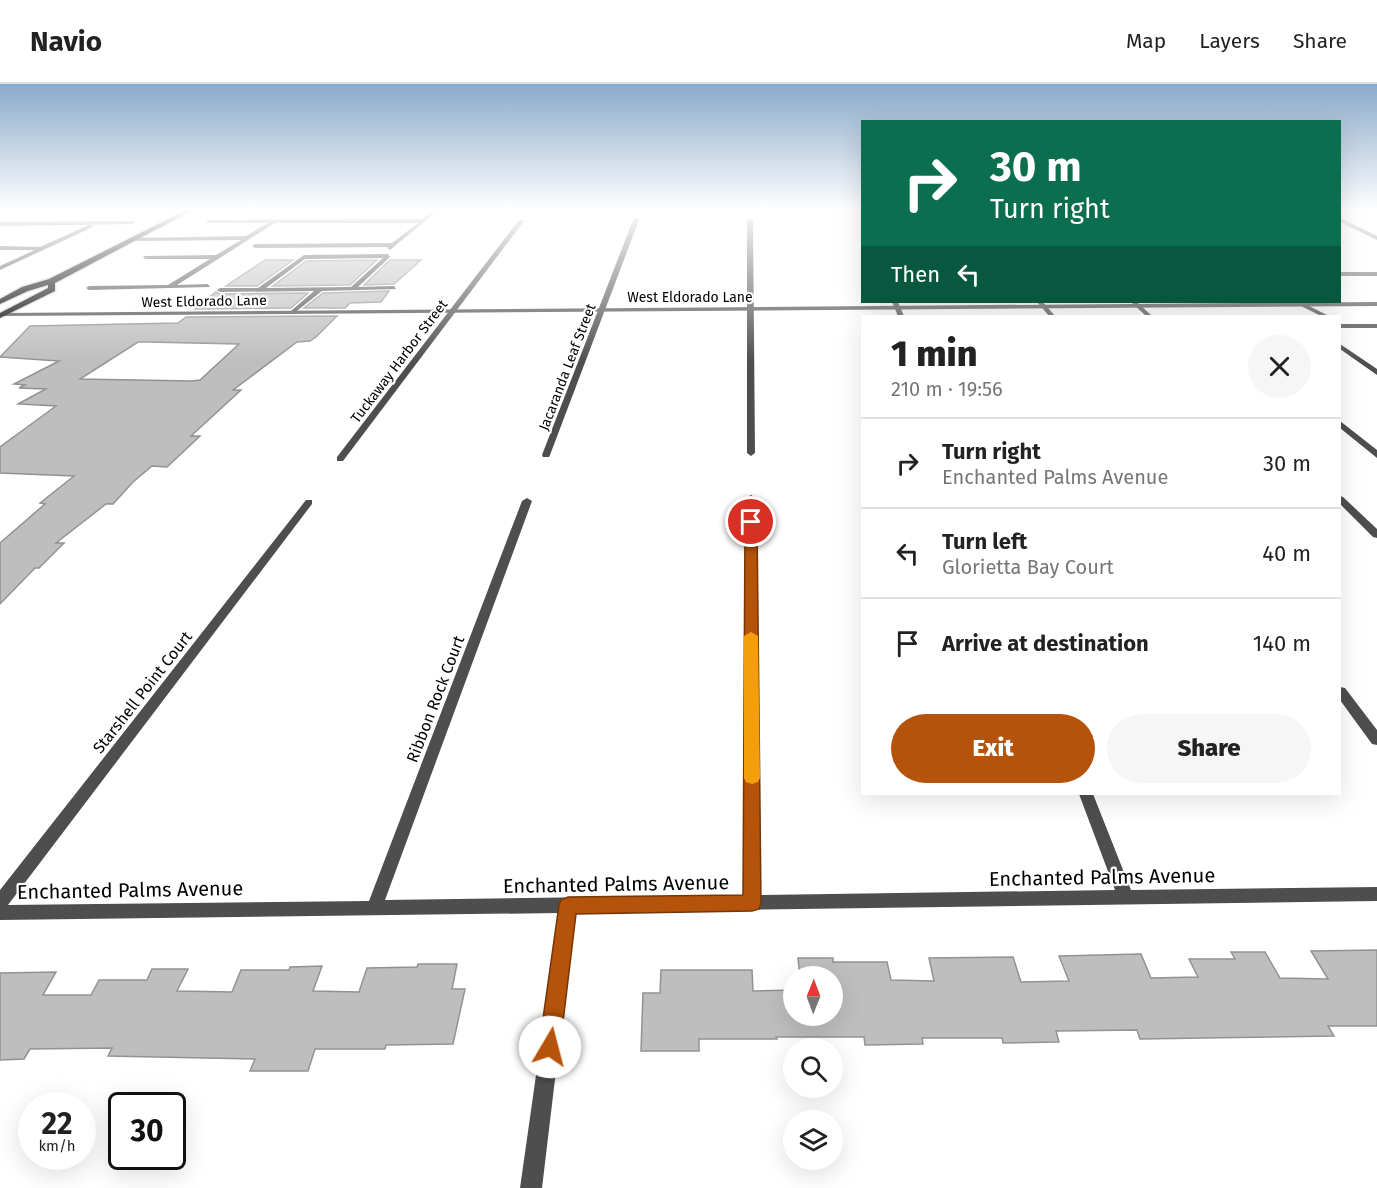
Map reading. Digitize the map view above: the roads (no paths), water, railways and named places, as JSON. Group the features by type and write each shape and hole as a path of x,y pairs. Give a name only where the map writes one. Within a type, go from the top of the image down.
{"main road":[{"path":"0,302 25,289 52,281 92,261"},
{"path":"1,313 52,289 52,281"}],"street":[{"path":"0,268 16,261"},
{"path":"169,287 212,261"},
{"path":"260,289 299,261"},
{"path":"352,288 380,261"},
{"name":"Tuckaway Harbor Street","path":"340,459 490,261"},
{"name":"Jacaranda Leaf Street","path":"546,455 621,261"},
{"path":"750,261 752,453"},
{"path":"1341,274 1377,274"},
{"path":"89,288 208,286"},
{"path":"220,290 394,288"},
{"path":"293,312 320,289"},
{"name":"West Eldorado Lane","path":"1,313 751,309 896,304 1377,304"},
{"path":"1136,304 1148,315"},
{"path":"1303,304 1323,315"},
{"path":"1341,326 1377,326"},
{"path":"1341,347 1377,373"},
{"path":"1341,425 1377,455"},
{"path":"751,498 752,903"},
{"path":"1341,500 1377,535"},
{"name":"Ribbon Rock Court","path":"374,908 527,501"},
{"name":"Starshell Point Court","path":"0,903 309,502"},
{"path":"1341,692 1377,740"},
{"path":"1086,795 1126,897"},
{"name":"Enchanted Palms Avenue","path":"0,913 1377,894"},
{"path":"531,1188 568,905"}]}
